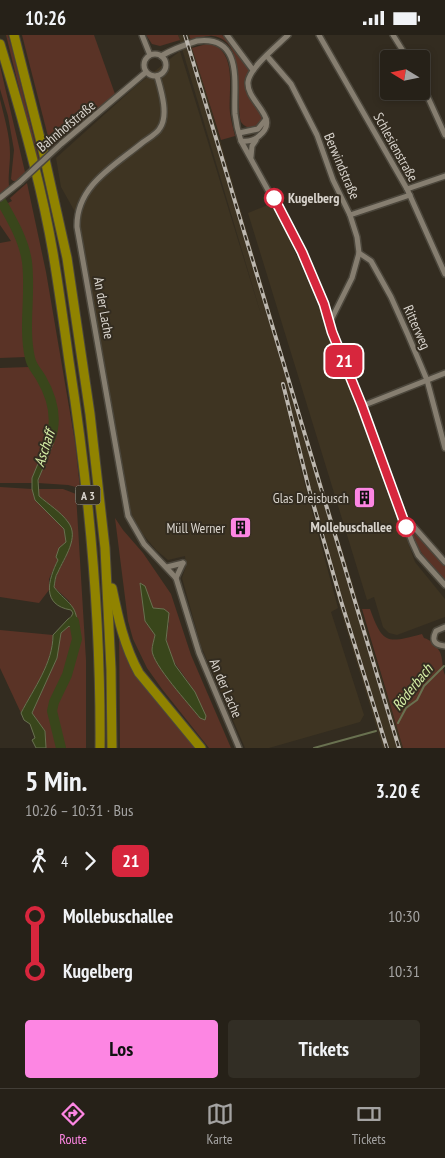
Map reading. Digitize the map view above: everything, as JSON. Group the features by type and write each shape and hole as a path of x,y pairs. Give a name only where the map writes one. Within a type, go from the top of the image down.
{"highway":[{"name":"A 3","path":"14,35 67,258 90,415 105,548 111,661 112,748"},
{"name":"A 3","path":"0,44 23,119 53,251 83,450 96,599 100,748"},
{"path":"105,548 120,627 132,662 201,748"}],"street":[{"path":"142,35 150,55"},
{"path":"227,35 253,69"},
{"path":"242,141 252,141 264,132 266,126 266,118 262,109 248,90 253,69 288,35"},
{"name":"Schlesienstraße","path":"319,35 407,189 445,274"},
{"path":"393,35 402,50"},
{"path":"162,56 173,49 210,38 226,45 230,52 234,68 235,113 242,141 291,230 324,304 418,555 445,585"},
{"path":"150,55 162,56 166,67 163,73 158,76 151,76 146,72 145,60 150,55"},
{"name":"Berwindstraße","path":"267,55 291,83 317,135 333,181 350,215 357,237 359,253 352,278 330,323"},
{"name":"Bahnhofstraße","path":"0,198 146,72"},
{"name":"An der Lache","path":"158,76 165,109 160,128 96,181 86,192 77,217 78,227 128,516 144,544 176,578 199,653 239,748"},
{"path":"429,100 445,135"},
{"path":"239,133 258,129 266,118"},
{"path":"251,160 252,146 258,137"},
{"path":"407,189 445,176"},
{"path":"350,215 410,195"},
{"name":"Ritterweg","path":"359,253 371,261 391,297 428,380 445,449"},
{"path":"362,406 445,373"},
{"path":"406,527 414,527 445,562"},
{"path":"166,567 183,563 176,578"},
{"path":"445,627 436,631 433,637 437,645 445,646"}],"shaded area":[{"path":"6,35 8,35 13,52 39,159 37,161"},
{"path":"22,35 94,35 115,94 51,148"},
{"path":"146,35 178,35 180,40 160,46 152,44"},
{"path":"178,35 189,35 299,408 403,748 383,748 340,608 291,433 338,608 331,612 364,715 360,722 269,748 245,748 201,646 182,578 186,566 185,556 168,560 156,550 136,526 131,512 79,219 61,187 56,158 136,86 180,51 262,318"},
{"path":"189,35 222,35 228,39 250,69 246,89 250,99 262,115 257,126 251,128 241,122 238,73 231,48 224,40 213,36 191,41"},
{"path":"210,43 219,48 225,55 230,73 230,113 235,136 221,140 192,48"},
{"path":"0,66 25,172 16,181 11,179 14,150 8,116 0,89"},
{"path":"0,99 8,133 10,154 9,186 0,194"},
{"path":"27,183 46,272 75,442 80,488 68,485 38,483 44,462 53,444 50,429 47,442 32,478 32,483 0,483 0,368 29,367 26,357 0,358 0,243 11,241 0,225 0,207 12,201 10,198"},
{"path":"273,203 321,310 359,406 415,562 445,599 445,617 397,635 389,633 383,627 374,597 367,600 248,213"},
{"path":"52,428 55,430 53,444 38,480 39,496 62,515 71,528 72,541 56,575 54,587 72,606 76,616 77,632 69,626 61,633 57,658 32,713 45,731 46,748 36,748 32,740 35,738 30,724 24,720 21,713 46,665 50,655 53,635 73,613 71,610 55,603 49,591 58,560 56,557 59,548 66,542 64,529 35,500 32,489 32,478"},
{"path":"0,487 32,489 35,500 64,529 66,542 49,579 49,590 39,603 0,597"},
{"path":"38,489 63,489 76,494 86,660 86,748 46,748 45,731 32,713 57,658 61,633 69,626 77,632 78,623 69,601 54,587 57,573 66,557 68,521 39,496"},
{"path":"115,518 143,553 171,594 191,655 231,748 209,748 147,668 133,639 128,621","holes":["140,584 153,608 169,623 167,634 169,652 195,694 200,718 159,665 152,651 155,635 145,621"]},
{"path":"413,530 445,565 445,580 429,564 421,552 411,532"},
{"path":"140,583 145,586 153,608 164,609 169,613 166,640 175,665 195,692 206,716 205,720 200,718 158,665 152,650 155,635 145,621"},
{"path":"362,609 370,609 379,629 388,638 394,640 422,634 424,638 432,642 439,650 445,675 445,748 403,748"},
{"path":"0,630 53,635 50,655 46,665 21,713 0,668"},
{"path":"119,631 129,665 136,676 197,748 120,748"}],"waterway":[{"name":"Aschaff","path":"0,199 16,229 27,262 28,346 33,366 45,385 53,408 54,424 50,440"},
{"name":"Aschaff","path":"61,748 52,711 54,702 67,675 77,639 74,621"},
{"name":"Röderbach","path":"398,723 406,708 417,700 424,686 444,666"},
{"name":"Röderbach","path":"314,748 376,731"}],"railway":[{"path":"185,35 399,748"},
{"path":"283,384 309,489 341,601 387,748"}],"bus line":[{"name":"21","path":"274,198 302,252 324,304 332,332 362,406 406,527"}],"place":[{"name":"Kugelberg","path":"274,198"},
{"name":"Glas Dreisbusch","path":"365,498"},
{"name":"Mollebuschallee","path":"406,527"},
{"name":"Müll Werner","path":"241,528"}]}
